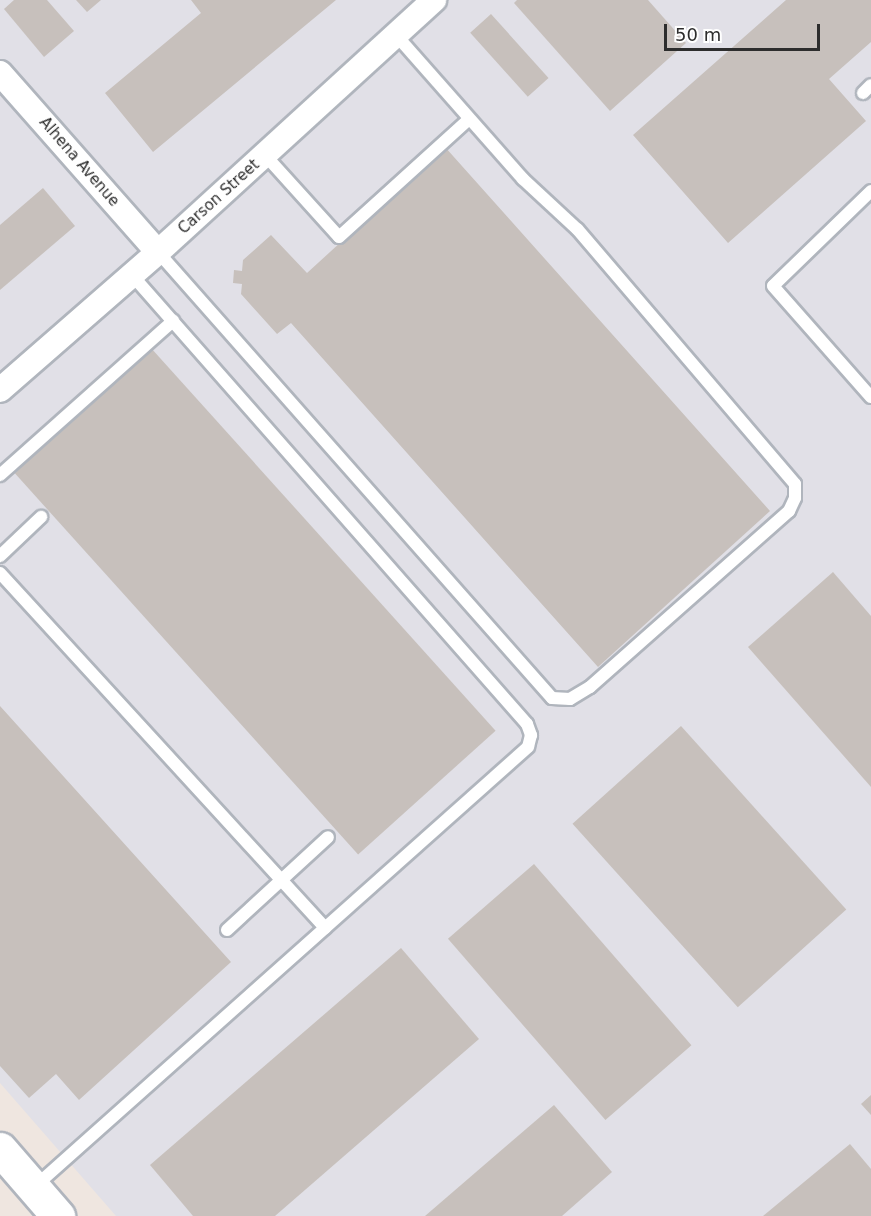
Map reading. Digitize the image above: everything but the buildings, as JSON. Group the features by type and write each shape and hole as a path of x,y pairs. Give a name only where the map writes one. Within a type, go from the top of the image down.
{"main road":[{"path":"1,1153 58,1216"}],"street":[{"name":"Carson Street","path":"0,390 158,252 434,0"},
{"name":"Alhena Avenue","path":"0,73 158,252"}],"lane":[{"path":"158,252 552,698 570,699 590,687 789,511 795,498 795,484 577,229 523,179 468,120 396,35"},
{"path":"265,155 339,237 468,120"},
{"path":"871,191 773,286 871,397"},
{"path":"33,1187 528,747 531,735 527,724 132,275"},
{"path":"0,475 173,321"},
{"path":"0,556 41,517"},
{"path":"0,573 325,928"},
{"path":"227,930 328,837"}],"shaded area":[{"path":"0,0 871,0 871,1216 116,1216 0,1083"}]}
